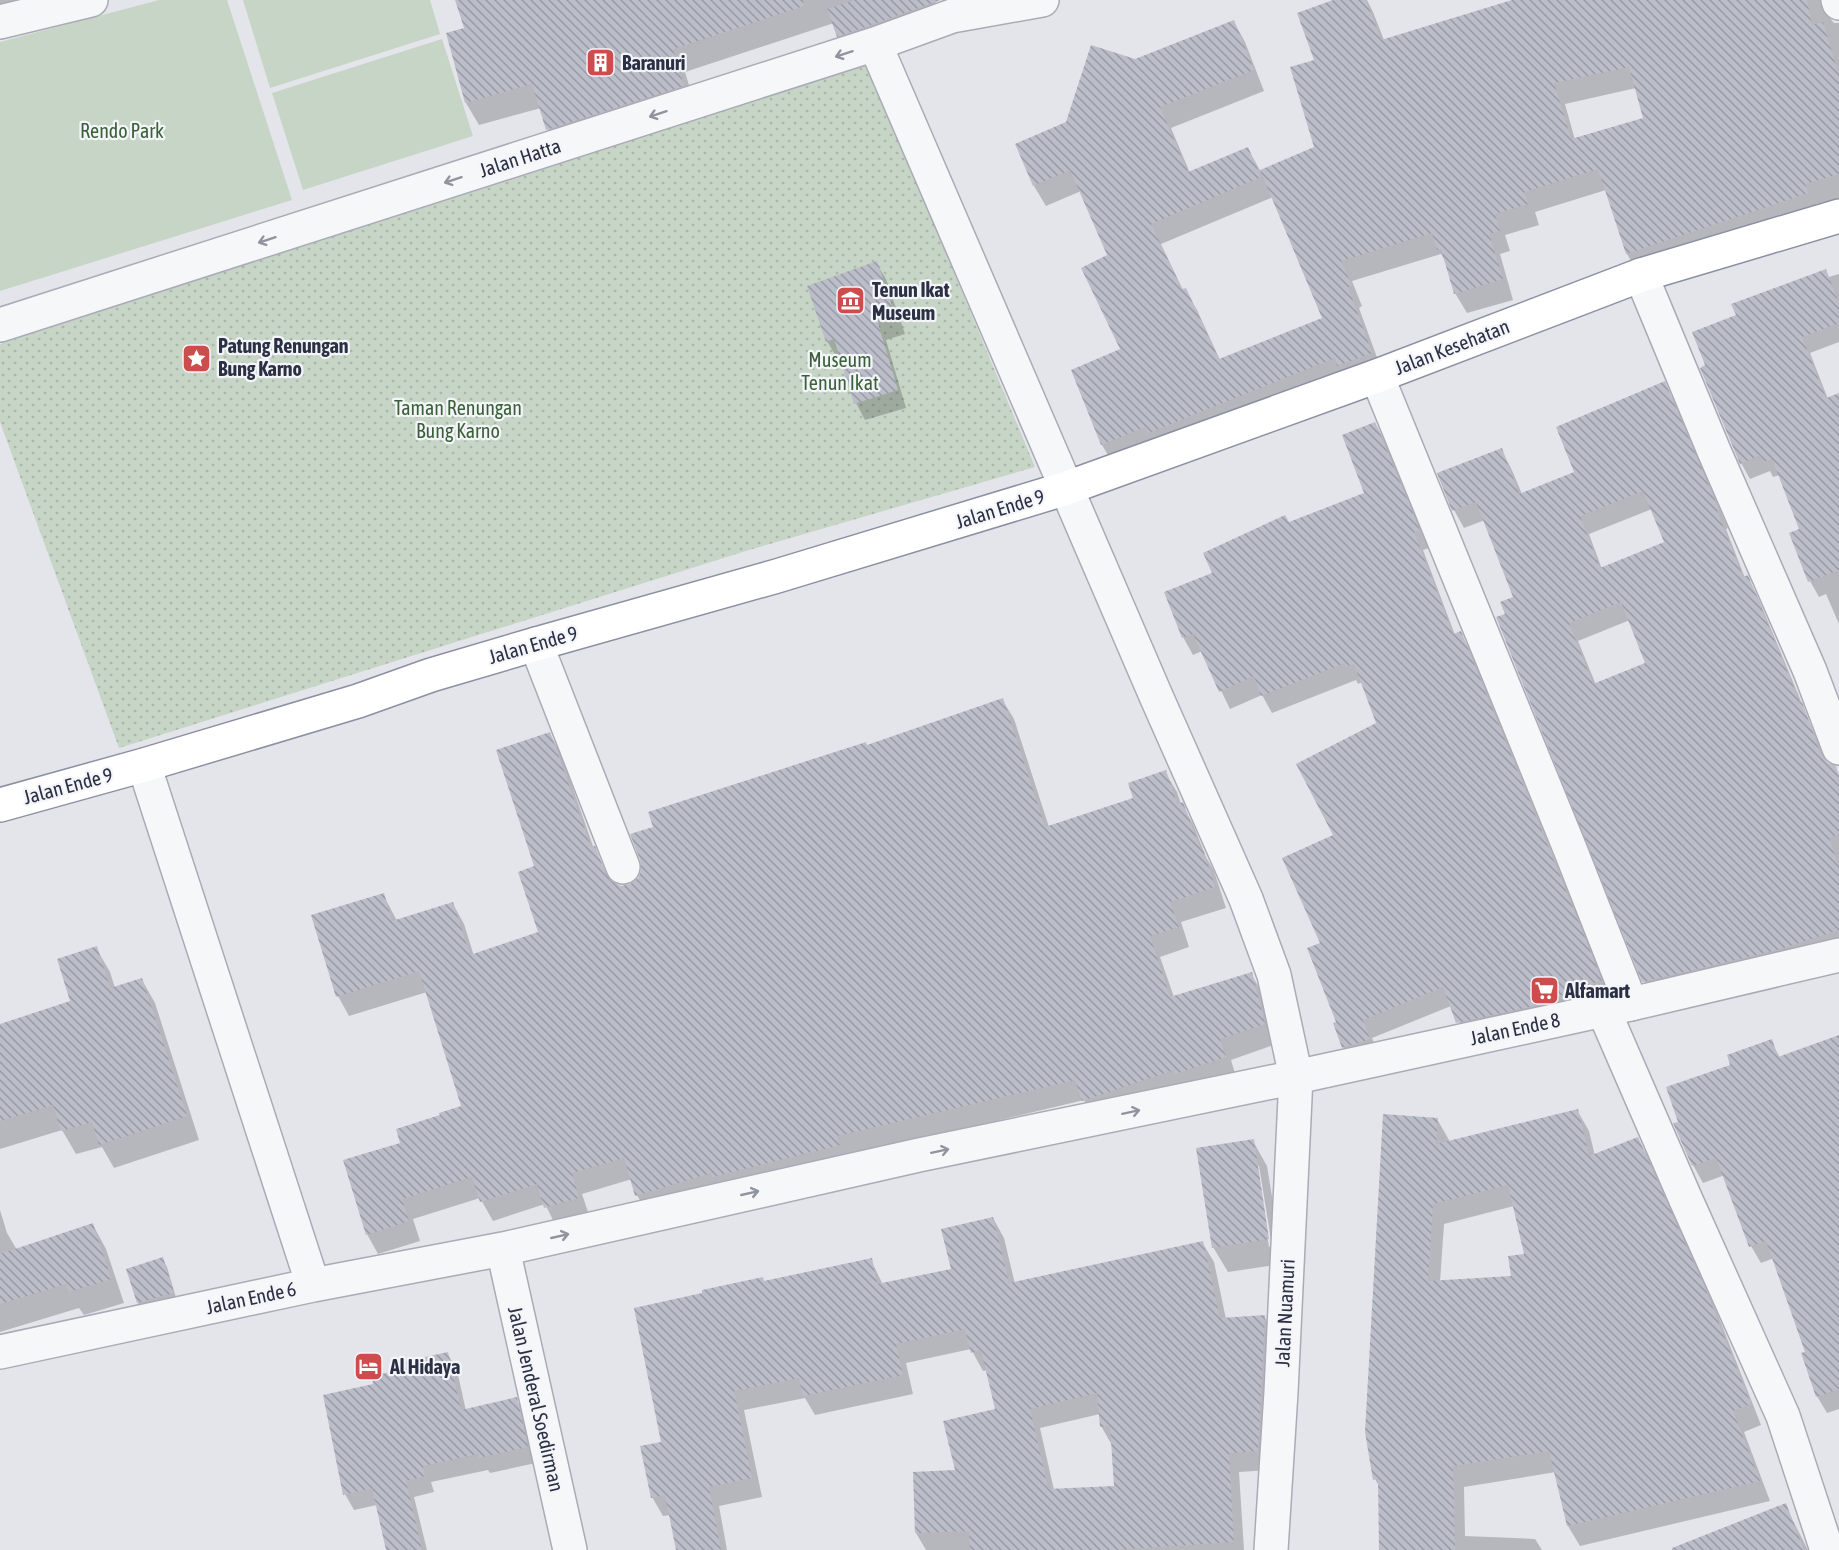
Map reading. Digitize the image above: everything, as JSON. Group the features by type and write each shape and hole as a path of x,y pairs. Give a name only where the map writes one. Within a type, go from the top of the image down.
{"highway":[{"name":"Jalan Kesehatan","path":"1067,488 1377,376 1641,275 1839,216"},
{"name":"Jalan Ende 9","path":"0,805 144,765 358,701 431,675 777,576 1067,488"}],"street":[{"path":"0,22 91,0"},
{"name":"Jalan Hatta","path":"0,325 875,44 950,8 1042,0"},
{"name":"Jalan Nuamuri","path":"875,44 1246,899 1274,975 1296,1077 1271,1550"},
{"path":"1641,275 1714,451 1810,671 1839,748"},
{"path":"1377,376 1570,849 1617,1007 1686,1200 1784,1416 1827,1550"},
{"path":"536,644 623,867"},
{"path":"144,765 313,1285"},
{"name":"Jalan Ende 8","path":"502,1249 919,1155 1296,1077 1617,1007 1839,955"},
{"name":"Jalan Ende 6","path":"0,1352 313,1285 502,1249"},
{"name":"Jalan Jenderal Soedirman","path":"502,1249 570,1550"}],"green space":[{"name":"Rendo Park","path":"159,0 227,0 292,200 0,291 0,42"},
{"path":"243,0 430,0 440,34 270,88"},
{"path":"442,39 473,136 303,190 272,93"},
{"name":"Taman Renungan Bung Karno","path":"864,56 1035,467 749,550 119,748 0,422 0,344 613,146"}],"building":[{"path":"455,0 803,0 804,6 673,49 684,86 546,130 532,84 465,103 446,33 464,28"},
{"path":"855,0 941,0 837,37 827,9"},
{"path":"1333,0 1366,0 1381,40 1512,0 1807,0 1812,25 1823,22 1839,75 1839,174 1805,184 1808,193 1626,254 1598,169 1524,192 1528,204 1495,214 1500,231 1489,234 1503,279 1454,294 1441,249 1437,250 1432,233 1341,261 1352,286 1348,287 1372,353 1337,366 1335,358 1148,433 1145,427 1101,445 1071,370 1120,349 1081,268 1107,255 1070,170 1033,186 1015,144 1066,122 1091,45 1135,59 1234,20 1254,70 1160,107 1188,172 1248,147 1261,177 1151,224 1182,289 1186,288 1219,359 1322,318 1260,170 1314,147 1290,67 1314,60 1297,13","holes":["1629,67 1643,118 1571,139 1554,83"]},
{"path":"877,261 896,317 878,323 898,390 854,404 834,339 826,342 807,286"},
{"path":"1826,269 1839,304 1839,323 1802,337 1826,398 1839,393 1839,570 1808,582 1789,533 1799,529 1772,459 1763,462 1760,455 1740,464 1700,368 1705,365 1692,332 1736,315 1731,304"},
{"path":"1665,381 1719,510 1717,511 1743,577 1748,575 1800,703 1802,702 1821,755 1828,763 1836,766 1839,776 1839,834 1829,838 1839,867 1839,930 1777,950 1642,982 1496,617 1505,614 1500,602 1513,597 1476,502 1452,511 1437,473 1502,448 1519,494 1574,472 1556,427","holes":["1643,491 1664,542 1600,568 1580,516","1621,602 1645,663 1593,684 1569,623"]},
{"path":"1375,422 1420,530 1414,532 1453,634 1461,631 1602,980 1530,1007 1456,1023 1443,987 1363,1020 1370,1039 1342,1048 1333,1023 1336,1022 1307,948 1320,943 1282,858 1333,835 1296,764 1376,723 1354,664 1346,667 1345,663 1261,696 1254,676 1219,692 1193,634 1182,638 1164,592 1212,573 1203,553 1285,515 1289,522 1364,493 1342,435"},
{"path":"1003,698 1045,827 1133,798 1128,783 1166,770 1177,804 1183,802 1201,850 1203,849 1215,887 1170,902 1179,927 1150,936 1170,997 1252,972 1265,1024 1220,1039 1226,1057 1175,1074 1174,1070 1082,1101 1075,1080 837,1136 840,1145 712,1177 711,1173 635,1196 624,1158 572,1173 579,1198 544,1208 537,1184 480,1202 472,1177 402,1199 409,1221 366,1235 343,1160 400,1143 396,1129 461,1106 419,971 336,997 311,915 384,893 392,921 453,902 470,955 538,932 518,872 534,866 496,750 550,732 591,847 595,846 611,881 621,886 630,884 638,878 641,870 640,860 630,834 653,827 648,812 866,742 867,745"},
{"path":"97,946 110,988 142,978 187,1116 99,1145 92,1122 61,1131 53,1105 0,1121 0,1024 70,1001 57,959"},
{"path":"1839,1035 1839,1389 1816,1397 1801,1353 1805,1352 1766,1241 1749,1247 1716,1158 1692,1166 1673,1123 1678,1122 1666,1087 1730,1065 1727,1055 1772,1039 1778,1057"},
{"path":"1578,1109 1589,1156 1638,1137 1705,1288 1751,1404 1733,1411 1760,1481 1567,1526 1549,1451 1453,1466 1455,1550 1379,1550 1378,1479 1373,1480 1365,1432 1383,1114 1438,1118 1436,1144","holes":["1508,1185 1524,1254 1508,1256 1511,1276 1428,1281 1433,1204"]},
{"path":"1254,1139 1269,1239 1212,1248 1196,1148"},
{"path":"993,1217 1009,1283 1203,1241 1220,1318 1265,1315 1258,1451 1229,1453 1234,1542 1113,1550 970,1550 969,1531 915,1533 913,1472 955,1470 943,1421 995,1409 981,1350 971,1353 965,1329 896,1344 903,1375 803,1396 799,1378 734,1391 752,1478 709,1487 721,1550 676,1550 665,1495 651,1498 640,1446 661,1442 634,1308 763,1277 764,1281 872,1258 877,1284 951,1269 941,1229","holes":["1097,1393 1100,1427 1110,1426 1114,1486 1048,1489 1030,1409"]},
{"path":"93,1223 111,1279 69,1292 66,1284 0,1304 0,1254"},
{"path":"163,1257 174,1293 137,1303 126,1269"},
{"path":"448,1352 461,1410 517,1397 528,1447 479,1458 478,1454 423,1466 425,1476 406,1481 422,1550 386,1550 372,1488 343,1495 323,1395 373,1384 372,1376 404,1369 402,1362"},
{"path":"1786,1503 1804,1550 1672,1550 1672,1548"}],"place":[{"name":"Baranuri","path":"601,63"},
{"name":"Tenun Ikat Museum","path":"851,301"},
{"name":"Patung Renungan Bung Karno","path":"197,358"},
{"name":"Alfamart","path":"1544,991"},
{"name":"Al Hidaya","path":"369,1367"}],"park label":[{"name":"Museum Tenun Ikat","path":"840,372"}]}
